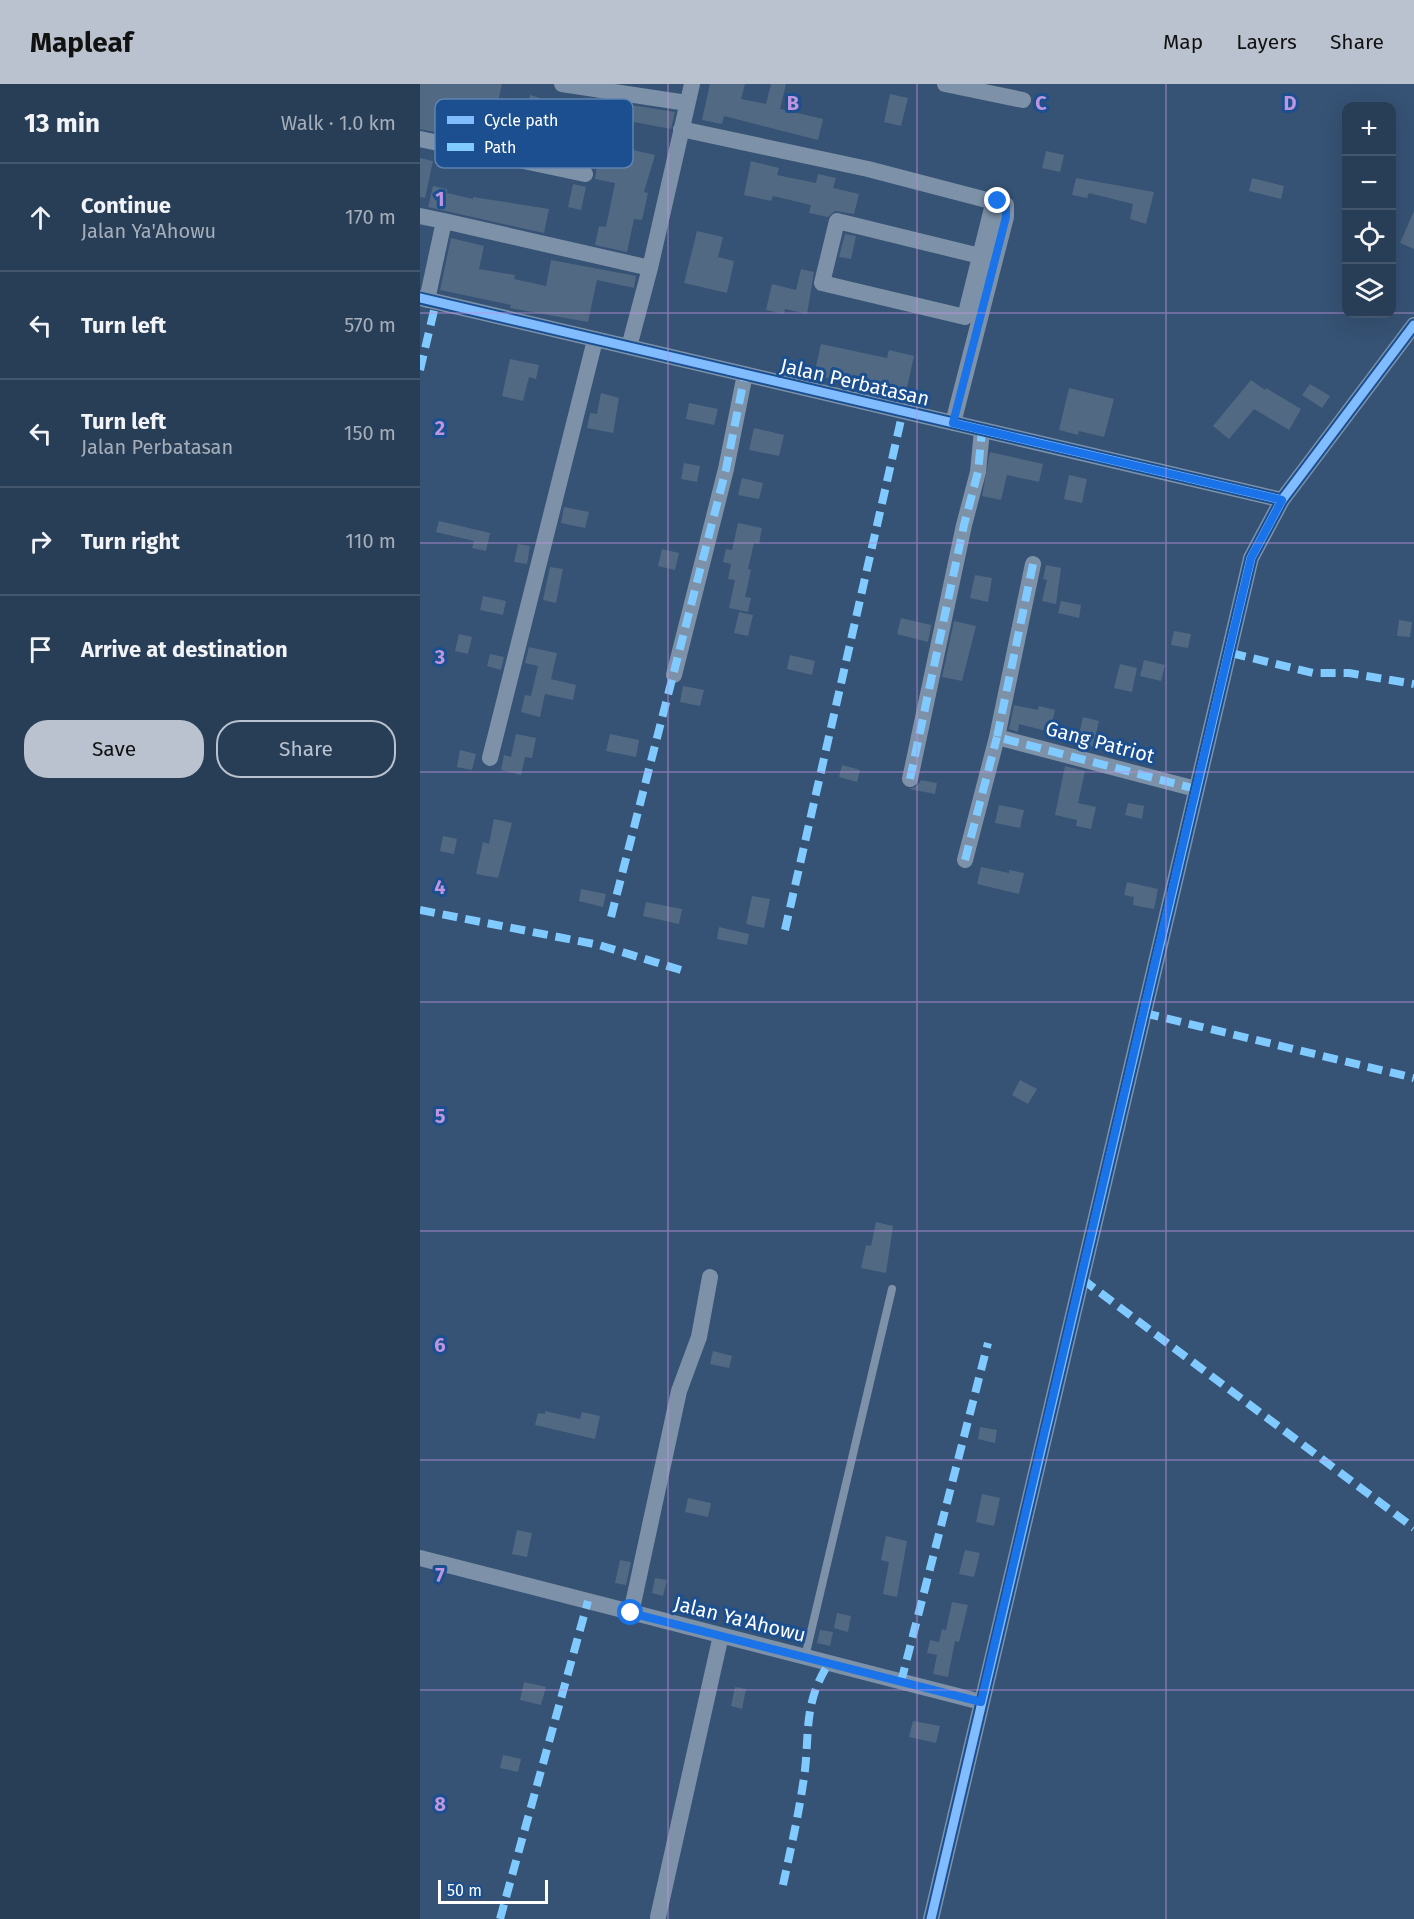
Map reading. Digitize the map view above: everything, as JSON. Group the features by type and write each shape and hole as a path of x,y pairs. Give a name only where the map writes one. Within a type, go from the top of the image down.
{"street":[{"path":"562,84 687,103"},
{"path":"629,347 650,268 692,84"},
{"path":"945,84 1023,99"},
{"path":"681,129 868,169 994,200 1006,205 1006,217 953,423"},
{"path":"420,139 435,142"},
{"path":"557,168 585,174"},
{"path":"980,256 837,221 822,283 965,317 994,200"},
{"path":"420,216 650,268"},
{"path":"423,299 444,221"},
{"name":"Jalan Perbatasan","path":"423,299 1282,500"},
{"path":"931,1919 1196,789 1231,653 1249,567 1259,540 1282,500 1414,326"},
{"path":"490,758 595,340"},
{"path":"674,675 726,469 745,374"},
{"path":"910,779 964,525 978,472 982,430"},
{"path":"965,860 997,736 1033,564"},
{"name":"Gang Patriot","path":"997,736 1196,789"},
{"path":"631,1613 679,1391 699,1337 710,1277"},
{"name":"Jalan Ya'Ahowu","path":"420,1558 981,1702"},
{"path":"658,1917 721,1635"}],"lane":[{"path":"806,1657 892,1289"}],"building":[{"path":"420,84 502,84 499,99 435,99 435,132 420,129"},
{"path":"710,84 745,84 741,99 766,104 771,84 786,84 780,109 823,119 818,140 724,116 722,124 702,120"},
{"path":"890,94 908,98 901,126 884,122"},
{"path":"530,95 543,99 529,99"},
{"path":"633,105 675,112 671,129 634,122 633,127"},
{"path":"633,150 655,155 644,192 648,193 642,220 634,219 627,252 595,245 599,226 606,227 615,183 595,179 597,168 633,168"},
{"path":"1046,151 1064,155 1060,172 1042,168"},
{"path":"420,158 433,161 425,198 420,197"},
{"path":"751,161 779,168 777,175 816,183 818,174 836,178 833,188 859,194 854,214 835,211 828,217 809,213 811,205 773,196 771,201 744,195"},
{"path":"1076,178 1154,192 1146,224 1130,219 1133,204 1089,193 1087,198 1072,195"},
{"path":"1252,178 1284,186 1281,199 1249,191"},
{"path":"573,184 586,187 581,210 568,207"},
{"path":"433,186 447,189 447,193 473,199 473,197 549,209 544,233 428,207"},
{"path":"1414,211 1414,249 1400,243"},
{"path":"697,231 723,237 718,257 734,261 727,293 684,283"},
{"path":"845,234 856,236 851,259 839,257"},
{"path":"451,238 484,246 479,269 515,275 514,279 546,286 551,260 636,276 634,288 597,280 588,322 510,308 511,305 440,290"},
{"path":"801,269 814,272 807,314 785,309 784,314 766,310 772,284 796,290"},
{"path":"821,344 887,358 889,350 914,356 906,392 846,376 845,382 814,375"},
{"path":"510,359 539,365 536,379 529,377 523,401 502,396"},
{"path":"1251,380 1301,409 1289,430 1254,409 1229,439 1213,426"},
{"path":"1310,384 1330,396 1322,408 1302,395"},
{"path":"1069,388 1114,399 1104,437 1079,431 1078,435 1059,430"},
{"path":"601,393 619,398 613,433 587,428 590,413 597,414"},
{"path":"689,403 718,409 714,425 686,419"},
{"path":"754,428 784,435 779,456 749,450"},
{"path":"990,452 1043,464 1039,482 1007,475 1001,500 982,496"},
{"path":"684,463 700,466 697,482 681,479"},
{"path":"1069,475 1087,479 1082,503 1064,499"},
{"path":"742,478 763,483 759,499 738,495"},
{"path":"564,507 589,512 585,528 561,523"},
{"path":"439,521 490,533 486,551 472,548 474,541 436,532"},
{"path":"738,523 762,528 759,544 754,543 748,569 751,570 745,597 751,598 748,612 729,608 735,580 728,579 731,564 723,562 726,549 732,550"},
{"path":"518,544 530,546 527,564 514,562"},
{"path":"662,549 679,553 675,570 658,566"},
{"path":"1046,565 1061,568 1056,604 1042,601 1047,580 1043,579"},
{"path":"550,567 563,569 556,603 543,600"},
{"path":"975,575 992,578 988,602 970,598"},
{"path":"483,596 506,601 503,615 480,610"},
{"path":"1061,601 1081,605 1079,618 1058,613"},
{"path":"739,612 753,615 748,636 734,633"},
{"path":"933,617 928,642 897,634 901,618 931,625"},
{"path":"1399,620 1412,622 1410,637 1397,636"},
{"path":"954,621 976,626 962,681 942,677"},
{"path":"1174,631 1191,634 1188,648 1171,645"},
{"path":"459,634 472,637 468,654 455,651"},
{"path":"529,647 557,653 551,679 576,685 573,700 545,694 540,717 521,712 525,695 531,696 538,666 525,663"},
{"path":"490,654 504,657 501,670 487,666"},
{"path":"790,655 815,661 812,675 787,669"},
{"path":"1144,660 1165,665 1161,681 1140,676"},
{"path":"1120,664 1137,668 1132,692 1114,688"},
{"path":"683,686 704,690 700,706 680,702"},
{"path":"1014,705 1038,710 1039,706 1055,710 1050,732 1019,724 1018,732 1009,729"},
{"path":"1083,717 1099,721 1093,747 1077,743"},
{"path":"516,734 536,738 532,758 525,757 521,775 501,770 504,755 511,757"},
{"path":"610,734 639,740 636,757 606,751"},
{"path":"460,750 476,754 472,770 457,767"},
{"path":"842,765 860,770 857,782 839,777"},
{"path":"1065,766 1085,771 1078,803 1096,807 1091,829 1076,826 1077,820 1055,815"},
{"path":"921,780 937,783 935,794 909,789 917,786"},
{"path":"1128,803 1144,806 1142,819 1125,815"},
{"path":"999,805 1024,810 1020,828 995,823"},
{"path":"494,819 512,823 498,878 476,874 483,842 489,844"},
{"path":"443,836 457,839 454,854 440,851"},
{"path":"981,867 1009,873 1009,870 1024,873 1019,894 977,884"},
{"path":"1127,882 1158,889 1154,909 1133,905 1134,897 1124,895"},
{"path":"581,889 606,894 603,907 579,901"},
{"path":"752,896 770,899 764,928 746,924"},
{"path":"646,902 682,909 679,924 643,916"},
{"path":"719,927 749,934 747,945 717,939"},
{"path":"1020,1080 1037,1089 1028,1104 1012,1095"},
{"path":"876,1222 893,1226 886,1273 861,1268 866,1245 871,1246"},
{"path":"713,1351 732,1356 729,1368 710,1364"},
{"path":"545,1411 580,1419 582,1412 600,1416 595,1439 535,1425 538,1413 545,1414"},
{"path":"980,1427 997,1430 995,1443 978,1439"},
{"path":"982,1494 1000,1498 994,1526 976,1522"},
{"path":"688,1498 711,1503 708,1517 685,1512"},
{"path":"517,1530 532,1533 527,1557 512,1554"},
{"path":"886,1536 907,1541 897,1597 883,1594 889,1562 881,1560"},
{"path":"965,1550 980,1553 974,1577 959,1574"},
{"path":"620,1560 631,1562 626,1585 615,1583"},
{"path":"655,1578 667,1580 663,1596 652,1593"},
{"path":"952,1602 968,1605 959,1642 955,1641 948,1677 933,1674 937,1655 927,1653 930,1640 939,1642 942,1629 946,1630"},
{"path":"837,1613 851,1616 848,1632 834,1628"},
{"path":"820,1630 833,1632 830,1646 817,1643"},
{"path":"524,1682 546,1687 541,1705 520,1700"},
{"path":"735,1687 746,1689 742,1709 731,1706"},
{"path":"913,1721 940,1726 936,1743 909,1737"},
{"path":"503,1755 521,1759 518,1772 500,1768"}],"marked path":[{"path":"420,370 436,302"},
{"path":"611,917 726,469 745,374"},
{"path":"785,930 903,411"},
{"path":"910,779 964,525 978,472 982,430"},
{"path":"1033,564 997,737 1196,789"},
{"path":"1231,653 1313,673 1349,673 1414,684"},
{"path":"965,860 997,737"},
{"path":"420,910 599,945 681,970"},
{"path":"1144,1013 1414,1078"},
{"path":"1082,1279 1414,1528"},
{"path":"901,1682 988,1343"},
{"path":"500,1919 588,1601"},
{"path":"783,1885 803,1784 808,1722 814,1694 829,1663"}],"cycle path":[{"path":"420,298 1282,500"},
{"path":"931,1919 1251,558 1282,500 1414,325"}],"route":[{"path":"631,1613 981,1702 1076,1309 1196,789 1231,653 1246,576 1259,540 1282,500 953,423 1006,217 1006,205 998,201"}]}
